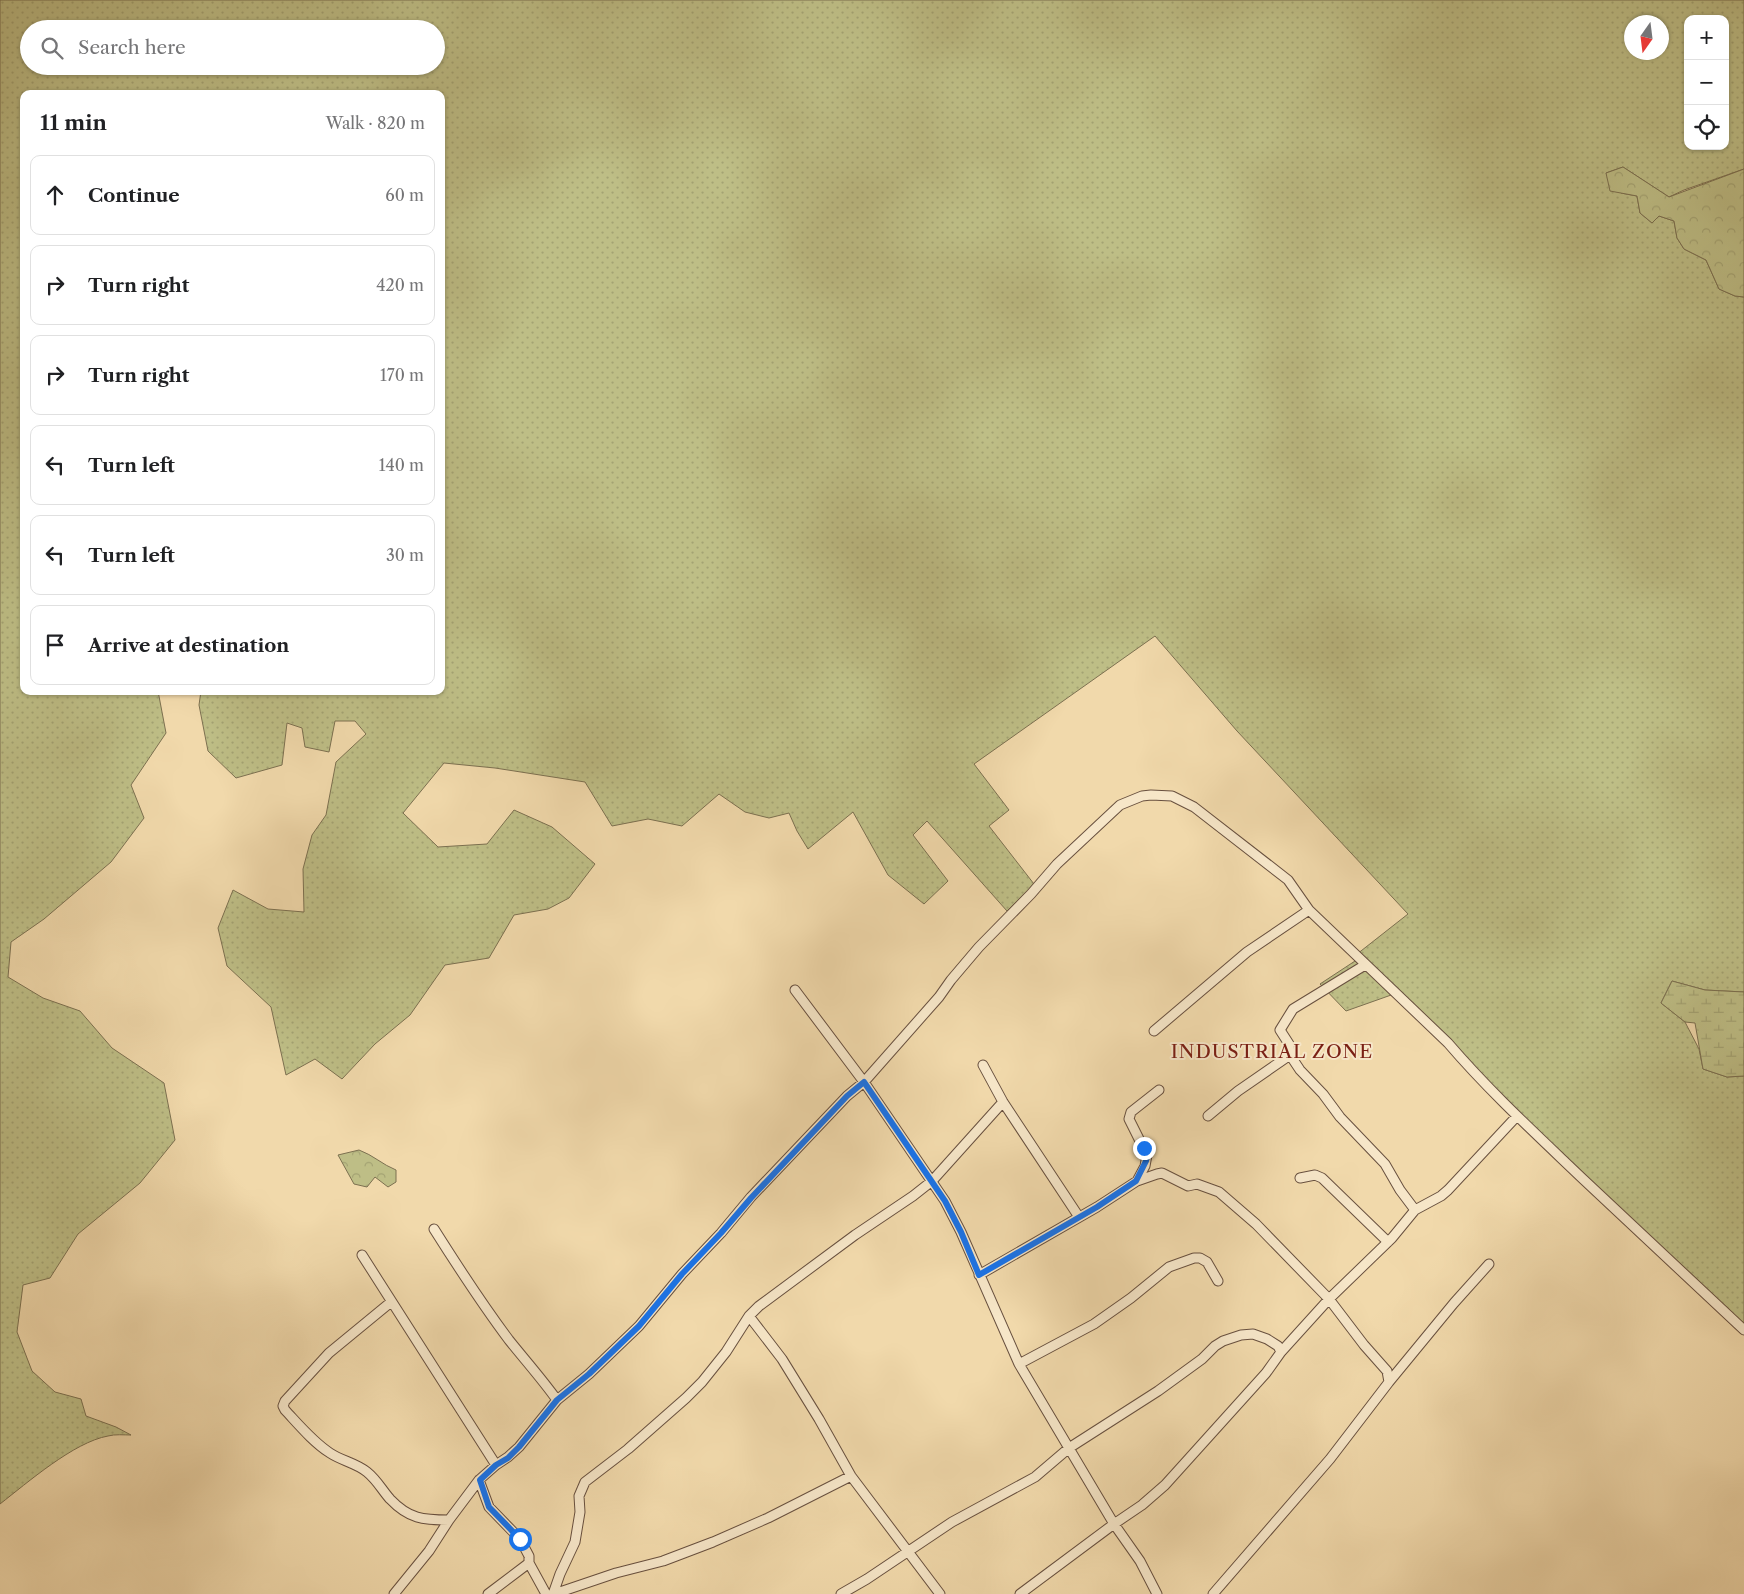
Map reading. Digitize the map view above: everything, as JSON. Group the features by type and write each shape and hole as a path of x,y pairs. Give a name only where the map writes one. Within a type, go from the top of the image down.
{"street":[{"path":"394,1594 429,1551 449,1520 480,1480 519,1447 557,1400 589,1374 639,1326 682,1274 751,1198 847,1096 864,1082 939,997 979,947 1031,894 1056,864 1120,805 1151,795 1172,796 1194,807 1288,880 1309,910 1448,1044 1533,1132 1744,1330"},
{"path":"1154,1031 1247,952 1309,910"},
{"path":"1366,965 1293,1009 1280,1030 1289,1044 1290,1055 1300,1070 1323,1094 1340,1117 1385,1164 1400,1190 1415,1210"},
{"path":"795,990 864,1082 945,1201 961,1232 1019,1364 1114,1524 1140,1561 1157,1594"},
{"path":"1208,1116 1243,1088 1290,1055"},
{"path":"983,1065 1003,1102 1079,1216"},
{"path":"1136,1181 1145,1166 1147,1155 1129,1119 1130,1115 1131,1112 1159,1090"},
{"path":"553,1594 575,1542 580,1512 579,1496 585,1482 628,1449 702,1382 726,1352 749,1316 759,1306 932,1181 1003,1102"},
{"path":"1020,1594 1142,1505 1165,1485 1266,1373 1281,1352 1328,1299 1388,1242 1415,1210 1441,1196 1517,1116"},
{"path":"979,1275 1136,1181 1162,1174 1188,1186 1197,1184 1219,1192 1256,1224 1328,1299 1387,1371 1389,1382"},
{"path":"1300,1178 1315,1175 1322,1178 1388,1242"},
{"path":"434,1229 490,1315 557,1400"},
{"path":"362,1255 496,1465"},
{"path":"1019,1364 1094,1324 1131,1298 1169,1267 1194,1258 1200,1258 1207,1262 1218,1281"},
{"path":"1213,1594 1330,1459 1389,1382 1489,1264"},
{"path":"391,1302 329,1353 284,1401 283,1406 327,1452 338,1459 359,1466 368,1473 389,1498 405,1513 418,1519 449,1520"},
{"path":"749,1316 782,1359 819,1418 851,1476 940,1594"},
{"path":"841,1594 867,1579 952,1522 1035,1476 1069,1448 1158,1391 1223,1341 1241,1335 1253,1334 1278,1346 1281,1352"},
{"path":"553,1594 616,1573 663,1561 713,1542 768,1518 851,1476"},
{"path":"480,1480 489,1507 520,1539 528,1556 529,1563 546,1594"},
{"path":"488,1594 529,1563"}],"green space":[{"path":"0,0 1744,0 1744,169 1669,197 1623,167 1606,173 1621,193 1637,196 1640,213 1652,223 1659,216 1674,221 1677,238 1684,249 1706,260 1719,289 1735,296 1744,297 1744,992 1705,990 1672,981 1661,1003 1685,1022 1699,1049 1703,1069 1727,1077 1744,1076 1744,1330 1394,994 1346,1011 1320,984 1355,961 1352,958 1408,914 1237,731 1155,636 974,764 1009,810 989,826 1034,884 1007,911 927,821 913,835 948,881 924,904 888,875 853,812 808,849 789,813 769,818 745,812 719,794 682,826 648,819 612,826 585,782 495,768 444,763 403,813 438,847 487,844 514,810 552,827 595,864 569,898 548,909 514,915 489,958 445,965 410,1015 375,1044 342,1079 315,1059 286,1075 271,1007 227,966 218,928 233,890 268,909 304,912 303,869 312,835 326,815 336,762 366,734 355,721 335,721 329,752 305,747 302,728 287,723 282,765 236,778 208,751 199,705 200,695 445,695 445,90 20,90 20,695 159,695 166,733 131,785 144,818 111,862 44,919 11,942 8,977 43,998 80,1011 112,1048 164,1083 175,1140 140,1183 78,1234 50,1278 23,1285 17,1332 32,1371 55,1392 81,1399 86,1416 116,1427 131,1435 111,1435 95,1440 51,1464 0,1504"},
{"path":"1623,167 1669,197 1744,169 1744,297 1735,296 1719,289 1706,260 1684,249 1677,238 1674,221 1659,216 1652,223 1640,213 1637,196 1610,191 1606,173"},
{"path":"1672,981 1705,990 1744,992 1744,1076 1727,1077 1703,1069 1695,1023 1685,1022 1661,1003"},
{"path":"359,1150 396,1170 396,1182 388,1187 375,1177 367,1187 354,1184 338,1155"}],"district":[{"name":"INDUSTRIAL ZONE","path":"1272,1051"}],"route":[{"path":"520,1539 489,1507 482,1491 480,1480 519,1447 557,1400 589,1374 639,1326 682,1274 751,1198 847,1096 864,1082 945,1201 961,1232 979,1275 1097,1207 1136,1181 1145,1166 1147,1155 1144,1148"}]}
